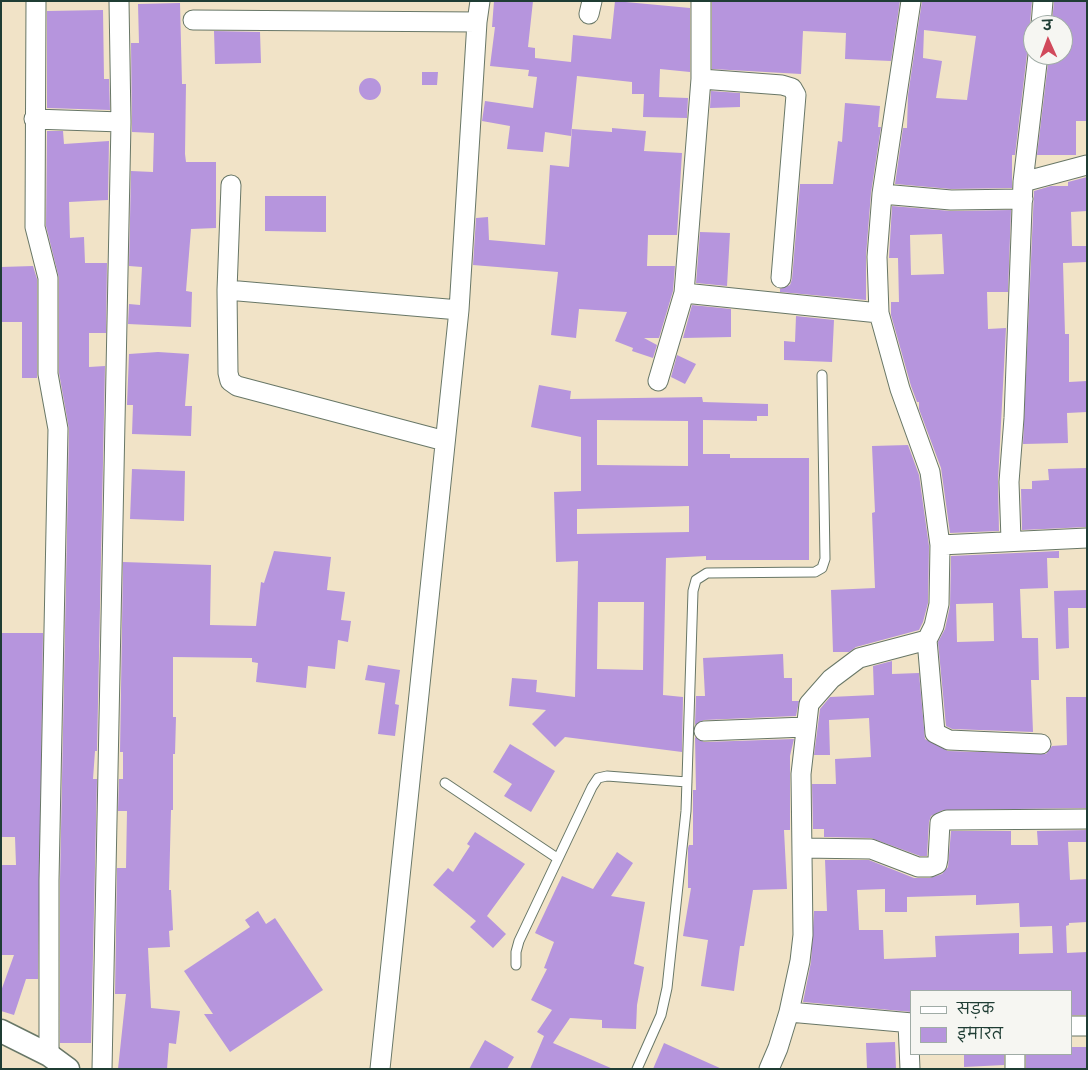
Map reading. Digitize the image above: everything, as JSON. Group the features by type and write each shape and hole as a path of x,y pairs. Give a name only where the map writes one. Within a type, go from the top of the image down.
{"street":[{"path":"36,1 34,119 36,227 48,278 48,374 58,428 49,880 49,1055"},
{"path":"102,1069 121,122 119,1"},
{"path":"380,1069 459,310 477,22 480,1"},
{"path":"658,382 684,293 702,79 701,1"},
{"path":"911,1 882,194 877,257 879,313 900,389 930,472 940,545 939,604 934,626 927,640 935,733 949,740 1040,744"},
{"path":"1042,15 1043,1"},
{"path":"193,20 477,22"},
{"path":"1012,540 1009,482 1014,418 1023,190 1037,65"},
{"path":"702,79 782,85 792,88 796,95 781,278"},
{"path":"34,119 121,122"},
{"path":"882,194 951,200 1023,190 1087,165"},
{"path":"231,185 227,290 228,373 230,380 237,386 445,441"},
{"path":"227,290 459,310"},
{"path":"684,293 879,313"},
{"path":"940,545 1012,540 1087,538"},
{"path":"769,1069 778,1048 789,1012 800,961 803,935 801,774 809,704 831,679 858,658 927,640"},
{"path":"704,731 805,727"},
{"path":"802,848 871,849 918,866 930,867 937,864 940,823 947,820 1087,819"},
{"path":"789,1012 910,1023 910,1069"},
{"path":"1073,1026 1087,1026"},
{"path":"1,1031 49,1055 68,1069"},
{"path":"1015,1055 1015,1069"}],"lane":[{"path":"638,1069 661,1015 667,988 687,782 693,591 696,580 707,573 815,572 822,568 825,559 822,375"},
{"path":"516,965 516,952 519,940 598,778 607,776 687,782"},
{"path":"445,783 558,858"}],"building":[{"path":"494,1 533,1 528,47 535,48 535,58 571,62 573,35 611,39 615,1 690,8 690,72 660,69 659,97 688,98 687,118 643,117 644,94 632,94 632,82 577,76 571,136 545,132 543,152 507,149 510,126 482,121 485,101 533,108 537,77 528,76 529,70 490,66 495,27 492,27"},
{"path":"712,1 900,1 891,61 845,59 846,33 803,31 801,74 712,69"},
{"path":"922,1 1032,1 1031,15 1023,15 1023,65 1026,65 1015,155 1012,155 1012,188 951,189 895,184 903,128 907,128 908,95","holes":["924,30 976,36 967,100 936,98 942,61 923,58"]},
{"path":"1054,1 1086,1 1087,121 1076,121 1076,155 1037,155 1048,65 1073,65 1073,15 1053,15"},
{"path":"180,3 182,84 186,84 186,162 216,162 216,228 191,229 186,291 192,292 191,327 128,324 129,304 140,305 142,267 129,266 131,171 153,172 154,133 132,132 131,43 139,43 138,4"},
{"path":"103,10 104,79 109,79 110,110 47,108 47,11"},
{"path":"214,31 260,32 261,63 215,64"},
{"path":"422,72 438,72 437,85 422,85"},
{"path":"370,78 378,81 381,89 378,97 370,100 362,97 359,89 362,81"},
{"path":"711,91 740,93 740,107 710,108"},
{"path":"845,103 880,106 878,127 881,127 871,193 866,256 866,300 780,292 780,289 790,285 792,279 800,184 833,184 838,141 842,142"},
{"path":"612,128 646,131 644,151 682,153 677,235 648,235 647,266 675,266 673,291 659,338 644,338 657,345 653,358 632,351 633,348 615,341 627,312 579,309 576,338 551,335 558,272 473,265 476,218 488,217 489,240 545,245 550,165 569,167 572,129 612,132"},
{"path":"47,131 63,131 64,144 109,141 108,200 69,202 70,238 84,237 85,263 107,263 106,333 89,333 89,367 105,366 97,751 95,751 93,779 97,779 91,1043 60,1043 60,880 69,429 59,373 59,278 46,226"},
{"path":"1087,177 1087,211 1071,212 1072,246 1087,246 1087,262 1063,263 1065,334 1069,334 1069,382 1087,381 1087,412 1067,413 1068,443 1023,444 1034,191 1051,186 1068,186 1068,182"},
{"path":"265,196 326,196 326,232 265,231"},
{"path":"892,206 951,211 1011,210 1008,292 987,292 988,329 1006,328 998,481 999,531 950,533 941,468 919,409 919,402 917,402 911,386 891,315 891,302 899,302 898,258 889,258","holes":["942,234 944,274 911,275 910,235"]},
{"path":"700,232 730,233 727,286 696,283"},
{"path":"33,266 37,279 37,378 22,378 22,322 1,322 1,267"},
{"path":"692,305 731,309 731,337 683,338"},
{"path":"796,316 834,320 832,362 784,360 784,341 795,342"},
{"path":"158,352 189,354 185,406 192,406 191,436 132,434 133,405 127,405 129,354"},
{"path":"677,355 696,364 685,384 671,377"},
{"path":"539,385 571,391 570,399 702,397 703,402 768,404 768,416 757,416 757,421 703,420 703,454 730,454 730,458 809,458 809,560 706,560 706,556 666,558 663,695 683,697 682,752 565,737 555,747 532,724 546,710 509,706 512,678 537,680 536,692 575,697 578,561 556,562 554,492 581,491 581,437 531,427","holes":["597,420 688,421 688,466 597,465","689,506 689,532 577,534 577,509","598,602 644,602 643,670 597,669"]},
{"path":"908,445 919,475 929,546 928,603 923,622 919,630 856,647 849,652 833,652 831,590 875,588 872,513 875,512 872,446"},
{"path":"1087,468 1087,527 1022,530 1021,489 1032,489 1032,481 1049,480 1048,469"},
{"path":"132,469 185,471 184,521 130,519"},
{"path":"274,551 331,557 327,590 345,592 341,620 351,621 348,642 338,640 335,669 308,666 306,688 256,682 258,663 252,662 252,658 173,657 173,717 176,717 175,754 173,754 173,810 171,810 169,890 171,890 173,930 169,931 170,947 148,948 151,1008 180,1011 176,1044 169,1043 167,1069 118,1069 126,994 115,994 117,868 126,868 127,811 118,811 119,779 123,779 123,752 120,752 123,562 211,565 210,625 256,626 261,582 264,583"},
{"path":"1059,551 1059,558 1047,558 1048,588 1020,589 1022,638 1038,638 1039,680 1031,680 1033,732 952,729 946,726 938,642 945,629 950,606 951,556","holes":["993,603 994,641 957,642 956,604"]},
{"path":"1087,590 1087,608 1068,608 1069,648 1056,649 1054,591"},
{"path":"1,633 43,633 38,979 26,979 14,1015 1,1011 1,991 14,955 1,955 1,865 16,865 15,837 1,837"},
{"path":"783,654 784,678 792,678 792,701 799,701 796,716 704,720 695,725 696,696 705,696 703,658"},
{"path":"892,661 892,674 919,673 925,739 948,751 1046,754 1052,746 1067,745 1066,697 1087,697 1087,808 943,810 931,816 927,856 920,856 871,838 824,837 824,829 813,829 812,784 836,784 835,759 871,757 869,718 829,720 830,755 814,755 820,709 830,697 874,695 873,666"},
{"path":"368,665 400,670 395,704 399,705 395,736 378,734 385,683 365,680"},
{"path":"695,737 704,742 794,739 790,756 790,830 784,830 787,889 753,890 744,946 740,946 734,991 701,986 708,940 683,936 691,888 688,888 688,848 689,845 693,845 693,790 696,790"},
{"path":"510,744 555,771 531,812 504,796 512,784 493,772"},
{"path":"1087,830 1087,842 1068,842 1070,880 1087,879 1087,922 1069,923 1066,926 1067,953 1087,952 1087,1015 1073,1015 1073,990 910,990 910,1012 803,1002 811,962 814,911 827,911 825,860 869,860 914,878 930,878 942,874 948,867 951,831 1011,831 1011,845 1038,845 1037,831","holes":["885,889 885,912 907,912 907,897 976,895 976,905 1019,903 1020,927 1052,926 1053,953 1019,954 1019,933 935,936 936,957 884,959 883,930 859,930 857,890"]},
{"path":"475,832 525,864 487,916 506,934 493,948 470,927 476,921 433,885 448,868 453,872 470,846 467,844"},
{"path":"617,852 633,863 611,896 645,902 634,964 644,967 637,1005 636,1029 602,1028 602,1020 570,1018 553,1043 613,1069 530,1069 544,1036 537,1032 552,1010 531,1000 547,969 544,968 554,942 535,933 562,876 593,889"},
{"path":"258,911 266,924 275,918 323,990 230,1052 204,1014 213,1014 184,971 250,927 245,920"},
{"path":"485,1040 514,1057 507,1069 469,1069"},
{"path":"895,1042 896,1069 867,1069 866,1043"},
{"path":"664,1043 722,1069 653,1069"},
{"path":"1073,1047 1087,1047 1087,1069 1026,1069 1026,1055 1073,1055"},
{"path":"964,1055 1004,1055 1004,1065 964,1067"}]}
